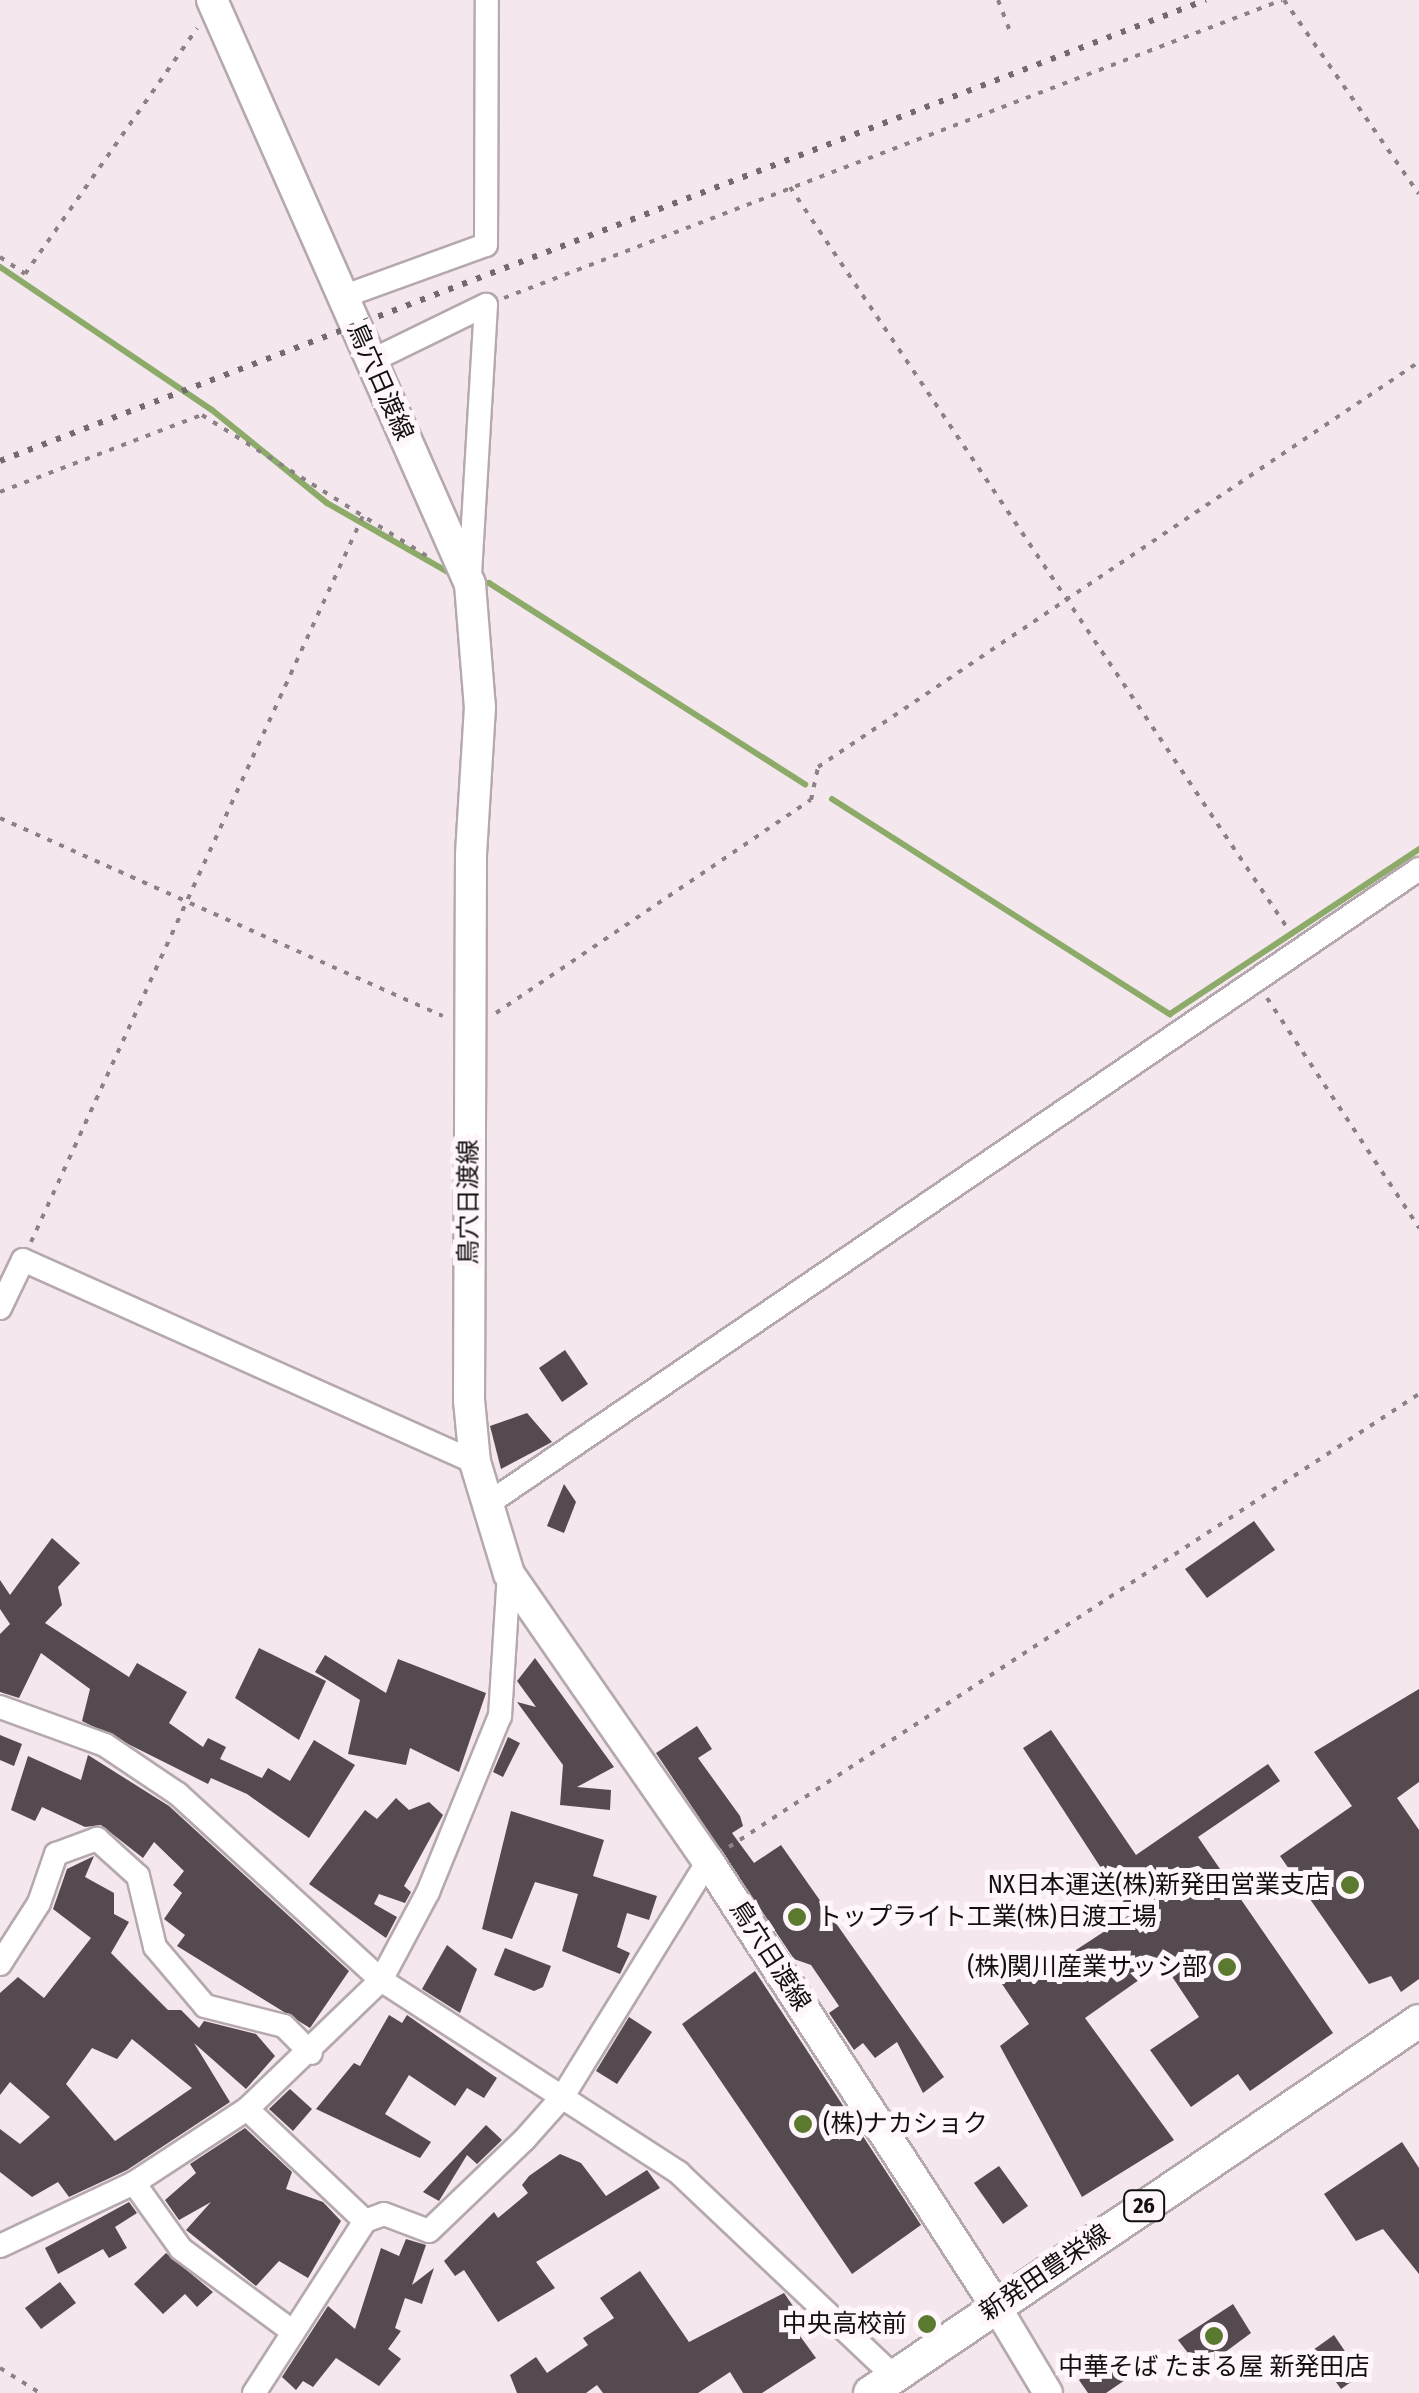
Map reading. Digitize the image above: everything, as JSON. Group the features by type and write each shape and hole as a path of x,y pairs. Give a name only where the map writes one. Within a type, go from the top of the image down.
{"main road":[{"name":"鳥穴日渡線","path":"213,2 470,584 480,707 470,1028 475,1462 509,1574 708,1861 996,2306"},
{"name":"新発田豊栄線","path":"882,2385 1419,2021"}],"street":[{"path":"342,297 486,245 487,0"},
{"path":"371,361 486,305 470,584"},
{"path":"486,1505 1419,869"},
{"path":"0,1308 23,1260 475,1462"},
{"path":"4,2236 134,2183 247,2109 311,2053 381,1980 428,1892 500,1716 509,1574"},
{"path":"0,1708 105,1745 178,1794 381,1980 679,2173 882,2385"},
{"path":"0,1964 39,1903 56,1854 98,1838 138,1876 155,1947 205,2006 284,2026 311,2053"},
{"path":"254,2393 365,2221 384,2214 429,2230 563,2096 708,1861"},
{"path":"247,2109 365,2221"},
{"path":"134,2183 181,2249 292,2331"},
{"path":"996,2306 1048,2393"}],"path":[{"path":"998,0 1010,32"},
{"path":"486,305 1283,0 1419,194"},
{"path":"0,257 24,274 213,2"},
{"path":"790,187 1302,948"},
{"path":"0,818 184,904 470,1028 812,800 818,767 1419,362"},
{"path":"0,492 202,415 470,584"},
{"path":"23,1260 363,516"},
{"path":"1255,980 1419,1228"},
{"path":"708,1861 1419,1394"},
{"path":"0,2368 40,2393"}],"building":[{"path":"565,1350 588,1384 562,1402 539,1368"},
{"path":"527,1413 552,1442 501,1469 490,1426"},
{"path":"564,1484 576,1502 564,1533 547,1526"},
{"path":"1254,1521 1275,1550 1207,1598 1185,1569"},
{"path":"52,1538 80,1563 58,1587 62,1605 45,1623 129,1677 137,1663 187,1692 169,1723 203,1747 208,1738 226,1747 220,1759 262,1778 268,1768 290,1781 314,1740 355,1765 309,1838 247,1794 211,1778 208,1784 82,1721 90,1689 41,1653 19,1698 0,1692 0,1634 10,1624 0,1609 0,1580 10,1595"},
{"path":"259,1648 326,1681 299,1740 235,1698"},
{"path":"325,1655 386,1693 398,1659 486,1693 459,1772 410,1748 406,1765 348,1754 360,1700 315,1672"},
{"path":"535,1658 614,1767 577,1787 611,1790 610,1810 560,1805 563,1765 517,1702 536,1707 517,1681"},
{"path":"1419,1689 1419,1782 1397,1798 1419,1830 1419,1979 1401,1992 1391,1976 1369,1984 1280,1856 1352,1806 1314,1752"},
{"name":"トップライト工業(株)日渡工場","path":"697,1726 712,1749 698,1758 740,1816 743,1826 732,1833 754,1863 781,1845 944,2077 923,2093 897,2042 875,2058 863,2043 854,2050 829,2013 839,2006 811,1965 794,1959 656,1753"},
{"path":"1051,1730 1136,1855 1268,1764 1280,1781 1198,1837 1333,2033 1250,2091 1238,2074 1191,2107 1150,2050 1199,2017 1163,1963 1085,2018 1174,2140 1082,2197 1000,2046 1029,2024 998,1978 1039,1951 1050,1967 1131,1914 1023,1748"},
{"path":"0,1735 22,1744 14,1766 0,1760"},
{"path":"508,1737 520,1743 503,1777 493,1772"},
{"path":"88,1755 169,1806 349,1971 310,2028 177,1946 185,1935 164,1919 182,1893 173,1885 184,1871 154,1842 143,1858 101,1825 85,1827 42,1807 35,1821 11,1810 28,1756 81,1780"},
{"path":"396,1798 409,1810 429,1802 443,1815 404,1886 411,1892 405,1903 379,1894 374,1904 397,1917 386,1938 309,1884 365,1810 377,1819"},
{"path":"511,1811 604,1840 593,1876 657,1896 649,1920 627,1913 617,1947 630,1953 620,1974 562,1951 578,1894 535,1882 512,1939 482,1929"},
{"path":"94,1856 85,1877 114,1893 114,1914 129,1922 111,1953 168,2010 181,2010 199,2028 204,2021 256,2034 275,2056 246,2089 194,2043 230,2102 127,2170 69,2197 58,2182 32,2197 0,2172 0,2129 20,2144 50,2117 10,2082 0,2095 0,1993 18,1977 44,1998 91,1938 53,1909 67,1869","holes":["132,2039 192,2088 115,2141 66,2084 92,2048 117,2059"]},
{"path":"447,1945 477,1969 460,2013 422,1989"},
{"path":"505,1948 551,1966 543,1987 534,1991 494,1975"},
{"name":"(株)ナカショク","path":"755,1971 921,2225 852,2274 682,2024"},
{"path":"389,2015 402,2023 407,2015 497,2078 484,2098 467,2088 455,2106 409,2075 385,2114 431,2142 420,2158 316,2109 354,2063 360,2066"},
{"path":"629,2017 652,2032 617,2084 596,2071"},
{"path":"290,2089 312,2109 293,2131 269,2109"},
{"path":"486,2125 502,2140 477,2164 467,2155 439,2201 423,2192"},
{"path":"245,2128 292,2172 286,2189 323,2202 341,2221 308,2278 279,2261 256,2286 186,2230 211,2202 179,2220 165,2200 196,2173 190,2164"},
{"path":"1402,2142 1419,2168 1419,2274 1383,2229 1356,2241 1324,2194"},
{"path":"560,2154 581,2163 606,2196 647,2170 660,2188 536,2262 555,2288 498,2322 464,2270 455,2276 444,2261 494,2212 498,2218 528,2193 522,2185 529,2176"},
{"path":"999,2166 1028,2206 1003,2224 974,2183"},
{"path":"129,2202 137,2213 115,2227 127,2248 109,2258 103,2249 58,2274 45,2248"},
{"path":"406,2239 426,2245 412,2285 434,2268 422,2304 405,2298 395,2328 401,2331 388,2349 401,2359 379,2386 336,2358 313,2387 303,2381 296,2390 282,2377 328,2306 355,2329 381,2248 399,2256"},
{"path":"166,2253 213,2292 197,2307 185,2294 163,2314 134,2284"},
{"path":"640,2271 689,2342 784,2293 802,2319 792,2325 816,2358 762,2393 743,2393 730,2372 698,2393 603,2393 597,2385 586,2393 517,2393 510,2375 536,2357 547,2373 588,2345 583,2338 614,2318 600,2298"},
{"path":"60,2282 76,2303 41,2329 25,2308"},
{"name":"中華そば たまる屋 新発田店","path":"1233,2304 1251,2333 1201,2370 1178,2340"},
{"path":"1334,2335 1361,2375 1341,2389 1313,2350"},
{"path":"1111,2356 1128,2378 1106,2393 1088,2393 1079,2380"}],"waterway":[{"path":"0,267 212,410 327,503 453,575"},
{"path":"478,583 489,583 805,784"},
{"path":"832,799 1170,1014 1419,849"}],"railway":[{"path":"0,461 1206,0"}],"place":[{"name":"NX日本運送(株)新発田営業支店","path":"1350,1885"},
{"name":"トップライト工業(株)日渡工場","path":"797,1917"},
{"name":"(株)関川産業サッシ部","path":"1227,1967"},
{"name":"(株)ナカショク","path":"803,2124"},
{"name":"中央高校前","path":"927,2324"},
{"name":"中華そば たまる屋 新発田店","path":"1214,2336"}]}
